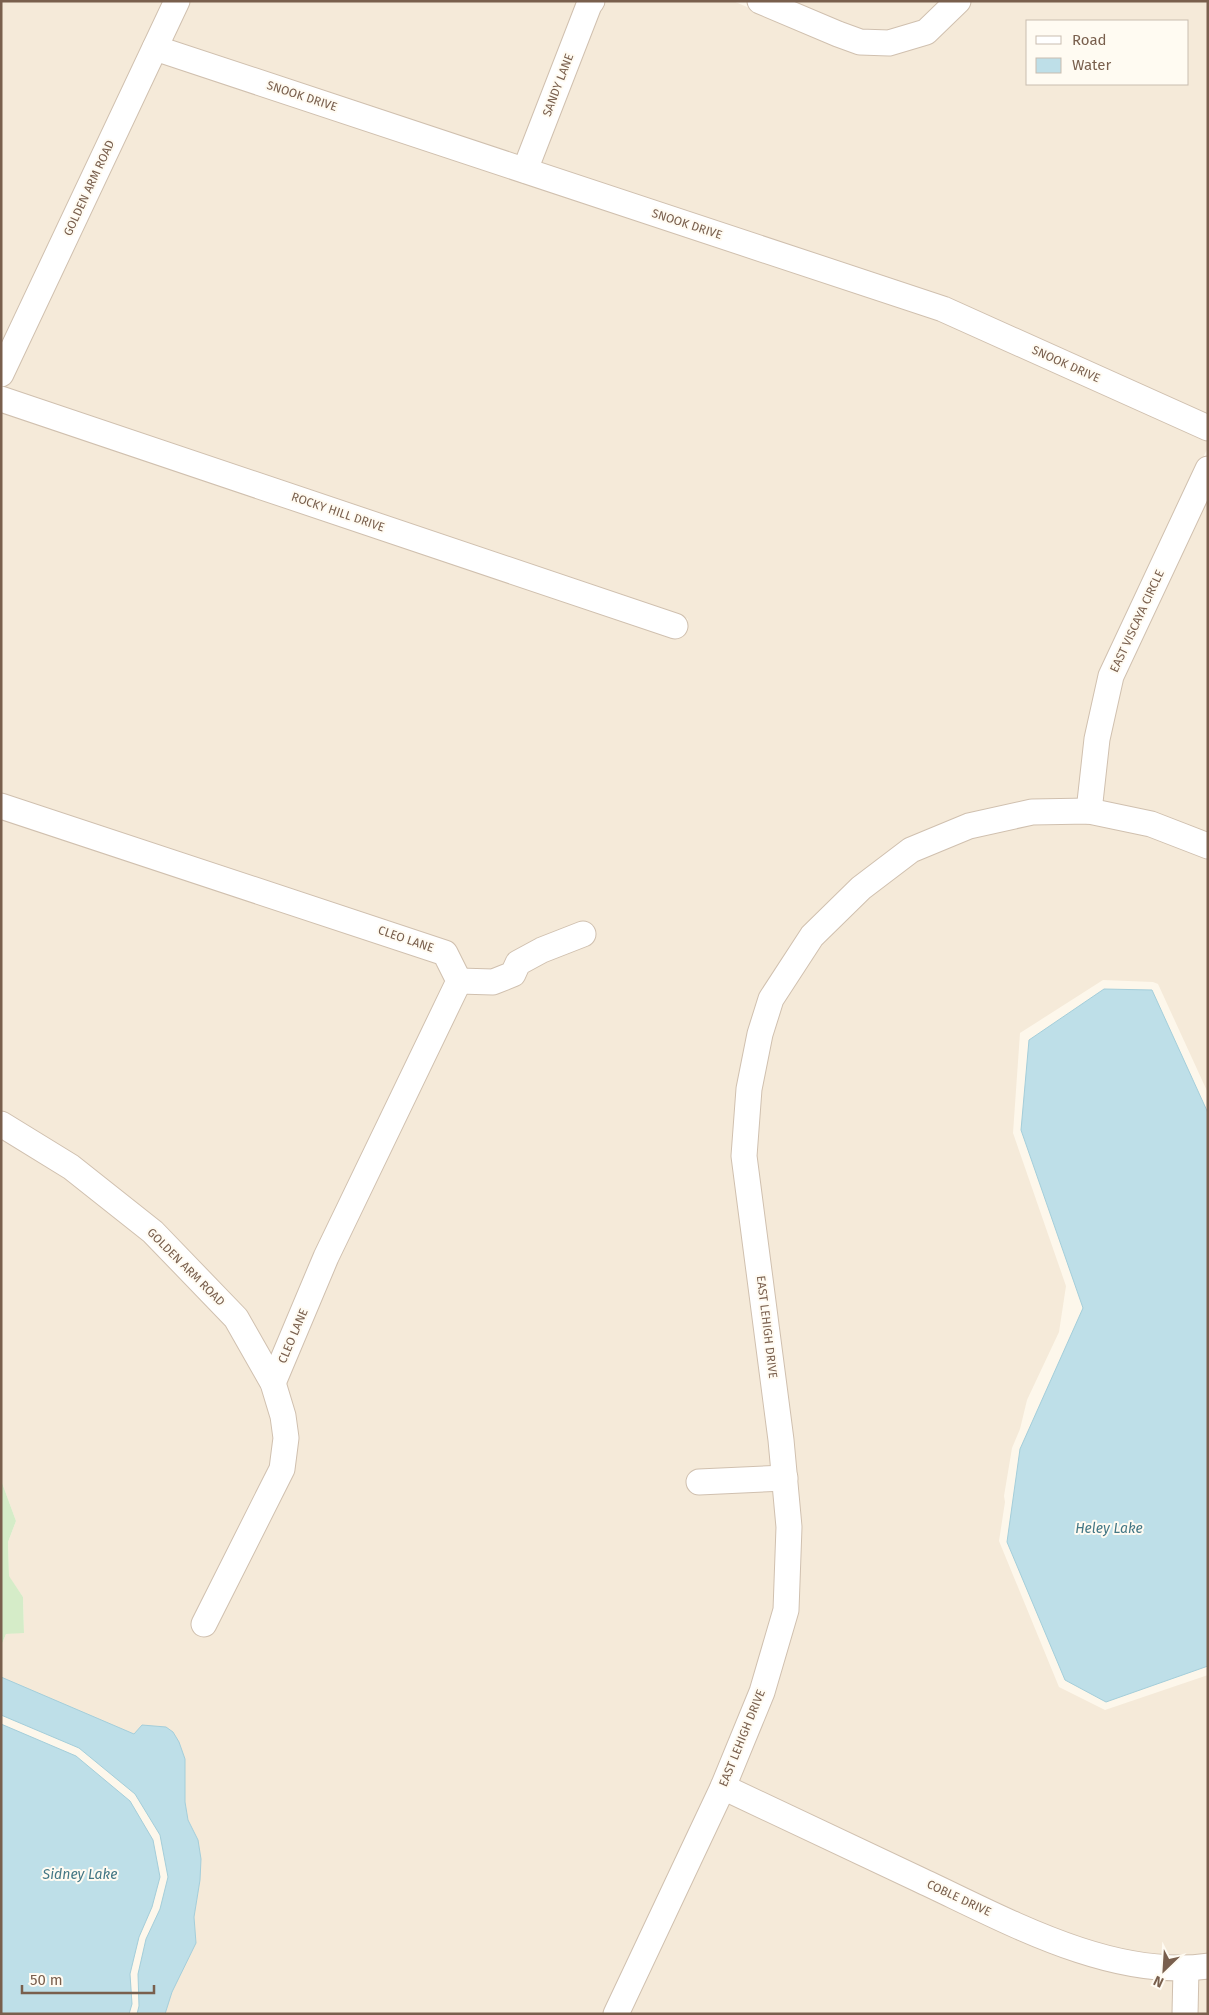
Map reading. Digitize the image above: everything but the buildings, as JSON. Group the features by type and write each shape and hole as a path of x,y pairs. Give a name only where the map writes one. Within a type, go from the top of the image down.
{"street":[{"name":"GOLDEN ARM ROAD","path":"1,374 177,1"},
{"path":"760,1 860,42 889,43 926,32 958,1"},
{"name":"SANDY LANE","path":"525,170 589,2"},
{"name":"SNOOK DRIVE","path":"155,48 943,309 1208,428"},
{"name":"ROCKY HILL DRIVE","path":"1,399 675,626"},
{"name":"EAST VISCAYA CIRCLE","path":"1089,811 1097,739 1111,676 1208,469"},
{"name":"CLEO LANE","path":"1,806 445,953 459,982 326,1257 273,1383"},
{"name":"EAST LEHIGH DRIVE","path":"616,2014 723,1787 762,1692 786,1610 789,1528 785,1478 744,1156 749,1089 760,1034 771,999 812,936 860,888 911,850 969,826 1032,812 1089,811 1151,824 1208,846"},
{"path":"459,982 493,982 513,974 518,963 542,950 583,934"},
{"name":"GOLDEN ARM ROAD","path":"1,1124 71,1167 153,1232 236,1318 273,1383 283,1416 286,1438 282,1469 204,1624"},
{"path":"698,1482 785,1478"},
{"name":"COBLE DRIVE","path":"723,1787 1040,1936 1118,1961 1197,1967"},
{"path":"1185,2014 1197,1967"}],"shaded area":[{"path":"1,1 167,1 1,353"},
{"path":"187,1 580,1 520,158 168,41"},
{"path":"604,1 733,1 834,44 932,39 971,1 1208,1 1208,416 537,164"},
{"path":"788,1 945,1 922,23 889,33 863,32"},
{"path":"159,60 939,319 1208,439 1208,447 1103,673 1081,801 968,816 806,929 740,1088 780,1529 776,1609 754,1690 714,1783 606,2014 165,2014 172,1992 196,1943 194,1917 200,1880 198,1840 188,1820 185,1802 185,1759 179,1742 173,1732 142,1725 135,1734 124,1730 1,1677 1,1646 6,1634 24,1632 23,1597 9,1577 8,1542 16,1521 1,1480 1,1136 65,1176 147,1240 229,1325 262,1384 260,1389 265,1391 283,1383 335,1261 467,985 453,948 1,795 1,410 680,638 688,619 4,389"},
{"path":"1208,490 1208,834 1099,803 1106,740 1120,679"},
{"path":"1,817 438,962 449,982 272,1361 243,1310 1,1112"},
{"path":"1087,821 1148,833 1208,857 1208,1093 1158,984 1153,982 1103,980 1020,1033 1013,1133 1066,1286 1059,1332 1027,1400 1020,1429 1012,1448 999,1541 1059,1687 1105,1710 1208,1675 1208,1956 1187,1959 1121,1951 1044,1927 735,1781 794,1612 754,1155 758,1090 779,1003 819,942 866,895 915,859 971,836 1033,822"},
{"path":"726,1800 1177,1978 1175,2014 626,2014"},
{"path":"1208,1976 1208,2014 1193,2014 1195,1977"}],"green space":[{"path":"1,1480 16,1521 8,1542 9,1576 23,1597 24,1633 6,1634 1,1646"}],"water":[{"name":"Heley Lake","path":"1104,989 1152,990 1208,1113 1208,1666 1106,1702 1065,1680 1007,1542 1020,1449 1083,1308 1021,1130 1029,1040"},
{"path":"1,1677 134,1734 142,1725 166,1727 173,1732 179,1742 185,1759 185,1802 188,1820 198,1840 201,1859 200,1880 194,1917 196,1943 172,1992 165,2014 137,2014 139,2006 138,1974 146,1939 160,1909 168,1877 160,1835 135,1794 79,1748 1,1715"},
{"name":"Sidney Lake","path":"1,1724 76,1756 130,1801 153,1840 160,1877 152,1907 139,1937 130,1974 132,2004 129,2014 1,2014"}]}
